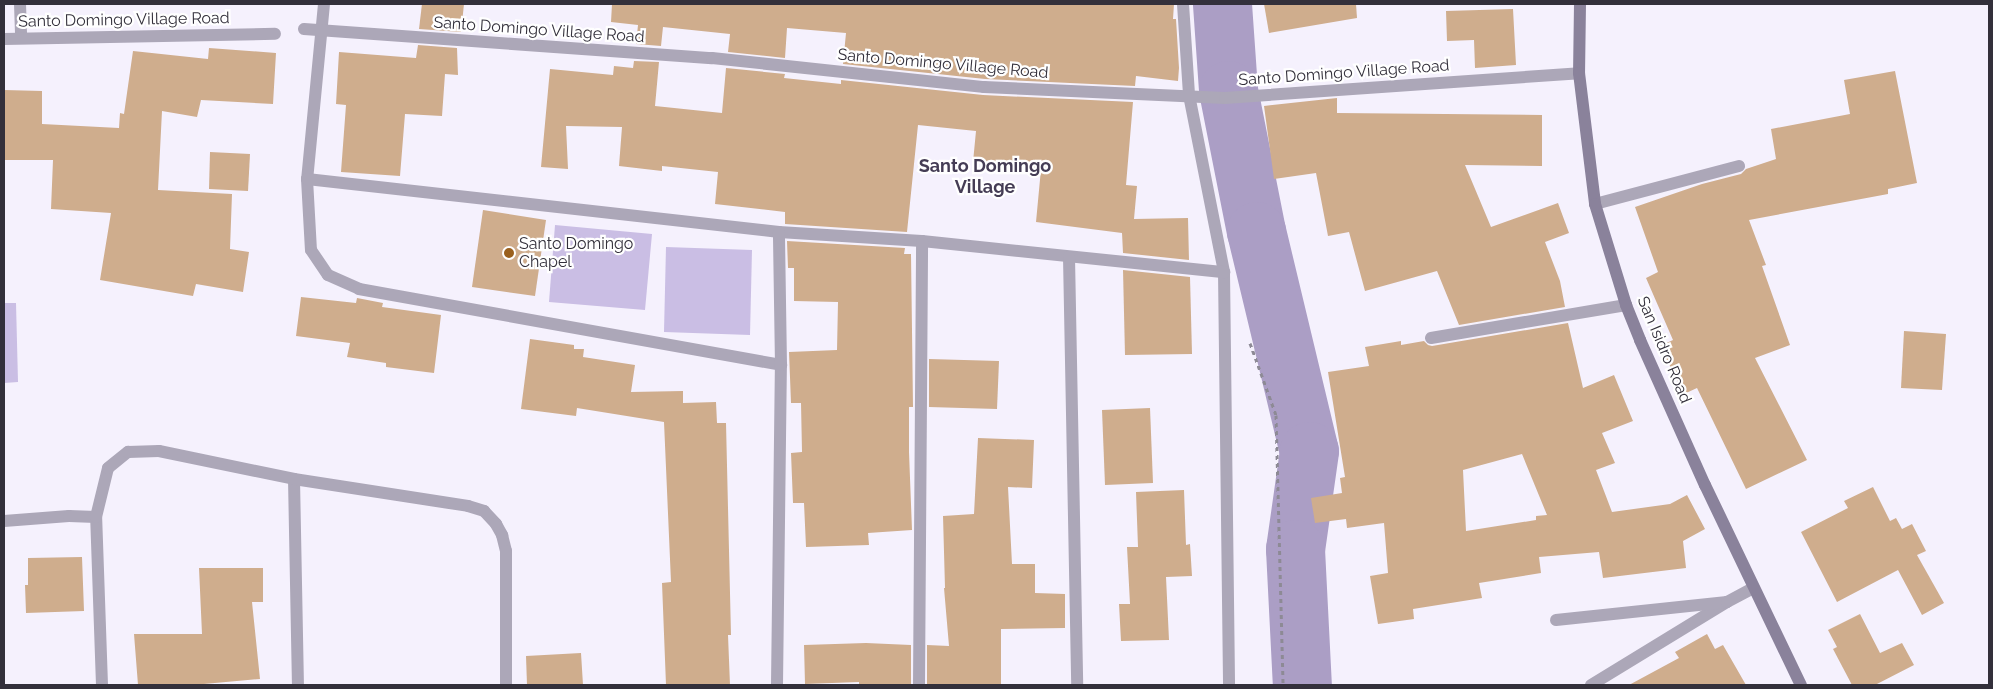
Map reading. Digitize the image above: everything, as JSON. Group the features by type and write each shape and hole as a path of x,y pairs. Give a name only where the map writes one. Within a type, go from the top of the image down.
{"main road":[{"name":"San Isidro Road","path":"1580,4 1579,73 1595,204 1626,305 1644,349 1753,588 1800,685"}],"street":[{"path":"20,4 21,37"},
{"path":"324,4 307,179 311,250 328,276 359,289 781,365"},
{"path":"1183,4 1189,96 1224,272 1229,685"},
{"name":"Santo Domingo Village Road","path":"304,30 712,58 984,88 1225,98 1579,73"},
{"name":"Santo Domingo Village Road","path":"4,39 21,37 275,34"},
{"path":"1595,204 1739,166"},
{"path":"307,179 780,232 922,241 1224,272"},
{"path":"778,685 781,365 780,232"},
{"path":"919,685 922,241"},
{"path":"1069,257 1077,685"},
{"path":"1431,338 1626,305"},
{"path":"102,685 96,517 108,468 128,452 159,451 294,479 468,506 484,511 496,524 502,535 506,550 506,685"},
{"path":"294,479 298,685"},
{"path":"4,521 69,516 96,517"},
{"path":"1591,685 1753,588"},
{"path":"1556,620 1727,602"}],"path":[{"path":"1247,335 1276,415 1283,685"}],"shaded area":[{"path":"555,225 652,234 645,310 549,302"},
{"path":"666,247 752,250 750,335 664,332"},
{"path":"4,303 16,303 18,382 4,383"}],"building":[{"path":"422,4 464,4 461,32 419,29"},
{"path":"612,4 1174,4 1173,19 1176,19 1178,81 1136,76 1135,86 985,79 843,64 846,33 787,28 785,58 728,52 730,34 663,27 661,46 636,44 638,25 611,22"},
{"path":"1264,4 1356,4 1357,18 1269,33"},
{"path":"1513,9 1516,65 1475,68 1474,40 1447,41 1446,11"},
{"path":"418,45 457,48 458,75 445,74 442,116 405,114 400,176 341,172 346,105 336,104 339,52 416,58"},
{"path":"209,48 276,53 273,104 201,100 197,117 162,111 158,190 232,194 230,249 249,252 243,292 196,284 193,296 100,280 111,213 51,209 53,160 4,160 4,90 42,91 42,124 119,128 120,113 124,114 133,51 208,59"},
{"path":"634,61 659,62 655,106 722,113 726,68 785,74 784,78 841,84 841,80 983,95 1133,102 1126,185 1137,186 1134,219 1188,218 1189,260 1123,253 1122,233 1036,222 1041,169 973,162 976,131 918,125 907,232 785,224 785,212 715,204 718,172 662,166 662,171 619,166 622,127 566,126 568,169 541,167 550,69 613,75 614,66 633,68"},
{"path":"1895,71 1917,183 1888,189 1888,194 1749,220 1766,265 1762,266 1790,345 1755,358 1807,460 1746,489 1697,388 1684,394 1660,346 1673,340 1646,278 1658,272 1635,207 1702,184 1741,174 1746,169 1776,159 1771,129 1850,114 1844,80"},
{"path":"1337,98 1337,113 1542,115 1542,166 1465,165 1491,227 1558,203 1569,233 1545,242 1560,281 1565,307 1459,325 1437,271 1365,291 1349,232 1328,236 1316,173 1274,179 1264,106"},
{"path":"210,152 250,154 248,191 209,189"},
{"name":"Santo Domingo Chapel","path":"483,210 546,220 535,296 472,287"},
{"path":"787,241 905,248 904,254 911,254 913,407 909,407 909,452 912,530 868,533 869,545 806,547 804,503 793,503 791,453 802,452 801,403 791,403 789,352 837,350 838,302 794,301 794,268 788,268"},
{"path":"1123,270 1190,277 1192,354 1125,355"},
{"path":"301,297 356,303 357,298 383,303 382,307 441,315 434,373 386,367 386,363 347,357 350,343 296,336"},
{"path":"1568,323 1583,388 1614,375 1633,421 1602,433 1615,463 1596,470 1612,512 1670,504 1687,495 1705,529 1683,541 1686,568 1603,578 1599,552 1539,557 1541,573 1479,583 1482,598 1413,609 1414,619 1378,624 1370,576 1388,573 1384,523 1347,528 1346,519 1315,523 1311,498 1342,493 1340,478 1345,477 1328,372 1369,366 1365,347 1401,341 1401,345 1424,341 1432,346","holes":["1522,454 1547,515 1536,516 1536,520 1466,531 1463,470"]},
{"path":"1904,331 1946,334 1942,390 1901,388"},
{"path":"530,339 574,345 574,349 584,349 583,357 635,365 631,392 683,391 683,403 716,402 717,423 726,423 731,635 728,635 730,685 666,685 662,583 671,582 664,422 577,408 576,416 521,409"},
{"path":"929,359 999,361 997,409 929,407"},
{"path":"1150,408 1153,483 1105,485 1102,410"},
{"path":"978,438 1034,440 1032,488 1008,487 1012,564 1035,564 1035,593 1065,594 1065,628 1001,629 1001,685 927,685 927,645 949,646 944,588 943,516 974,514"},
{"path":"1873,487 1890,521 1896,518 1902,529 1912,524 1926,551 1917,555 1944,603 1922,615 1898,570 1837,602 1801,532 1848,508 1844,501"},
{"path":"1184,490 1186,545 1190,544 1192,576 1166,577 1169,640 1121,641 1119,604 1130,604 1127,547 1138,547 1136,492"},
{"path":"82,557 84,611 26,613 25,585 28,585 28,558"},
{"path":"199,568 263,568 263,602 252,602 260,679 193,685 138,685 134,634 202,634"},
{"path":"1860,614 1880,653 1902,643 1914,665 1875,685 1852,685 1833,649 1837,647 1828,630"},
{"path":"1707,634 1715,649 1723,645 1746,685 1629,685 1679,658 1675,652"},
{"path":"866,643 911,645 911,685 859,685 859,682 805,684 804,645"},
{"path":"581,653 583,685 527,685 526,656"}],"waterway":[{"path":"1222,4 1228,90 1256,231 1309,451 1295,549 1302,685"}],"place":[{"name":"Santo Domingo Chapel","path":"509,253"}],"district":[{"name":"Santo Domingo Village","path":"985,177"}]}
